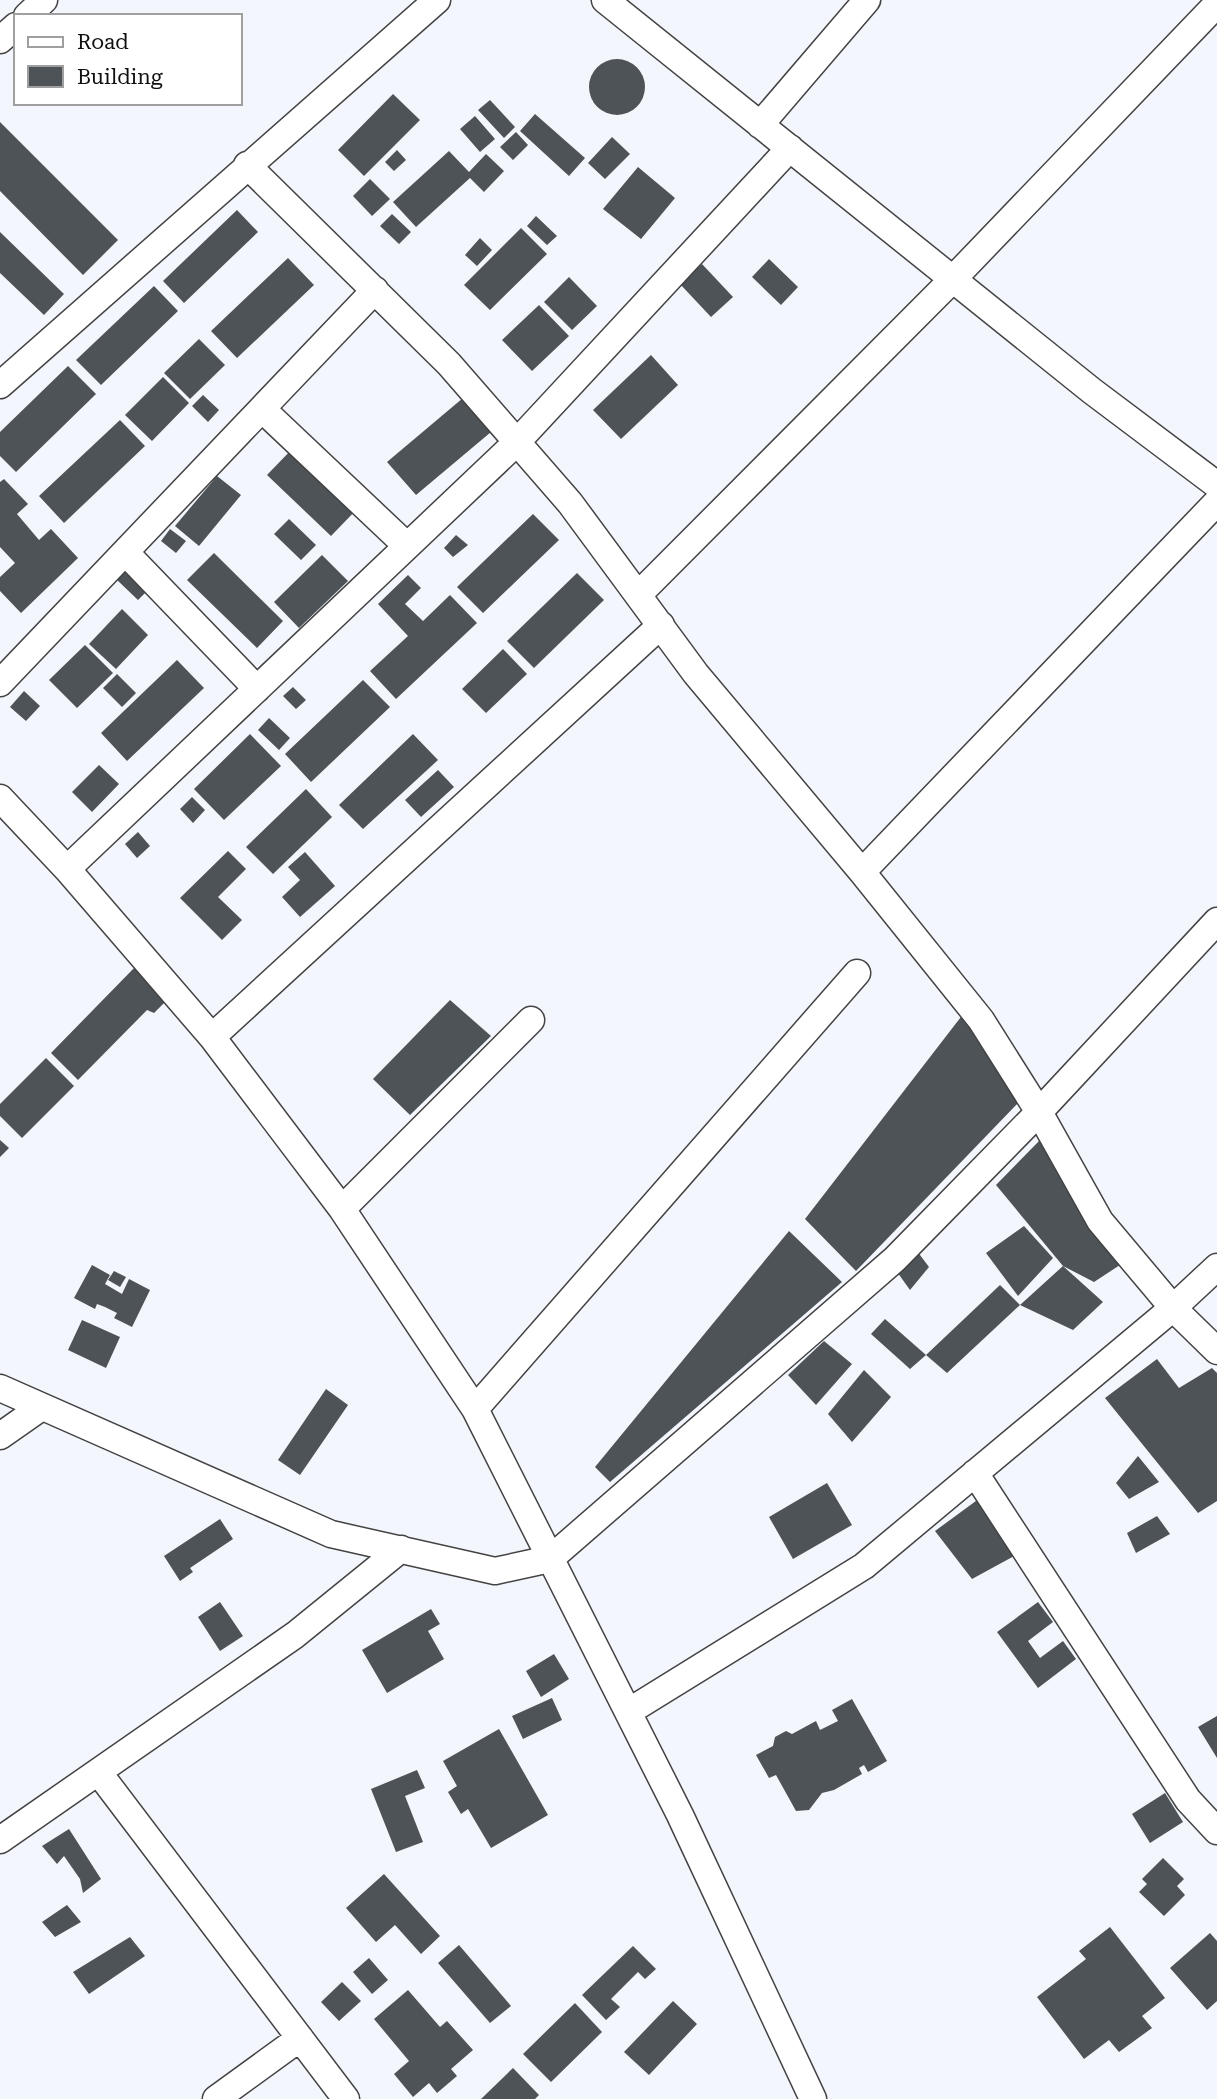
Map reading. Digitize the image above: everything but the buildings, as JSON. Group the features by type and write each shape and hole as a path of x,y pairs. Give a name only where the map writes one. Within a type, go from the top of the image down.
{"street":[{"path":"29,14 44,0"},
{"path":"0,385 437,0"},
{"path":"605,0 953,279 1217,485"},
{"path":"760,125 867,0"},
{"path":"638,595 953,279 1217,4"},
{"path":"0,40 14,28"},
{"path":"67,869 517,442 790,148"},
{"path":"247,165 449,364 570,503 696,674 862,872 981,1020 1039,1112 1100,1221 1173,1308 1217,1351"},
{"path":"0,683 375,290"},
{"path":"262,409 407,546"},
{"path":"862,872 1217,502"},
{"path":"125,552 257,689"},
{"path":"212,1037 661,625"},
{"path":"0,798 67,869 212,1037 342,1209 475,1409 680,1815 813,2099"},
{"path":"0,1388 40,1408 331,1534 495,1571 550,1559 895,1259 1214,931"},
{"path":"475,1409 857,973"},
{"path":"342,1209 531,1020"},
{"path":"628,1712 864,1566 1173,1308 1217,1267"},
{"path":"0,1436 40,1408"},
{"path":"975,1473 1188,1800 1217,1831"},
{"path":"0,1840 295,1635 401,1549"},
{"path":"99,1773 346,2099"},
{"path":"216,2099 300,2038"}]}
